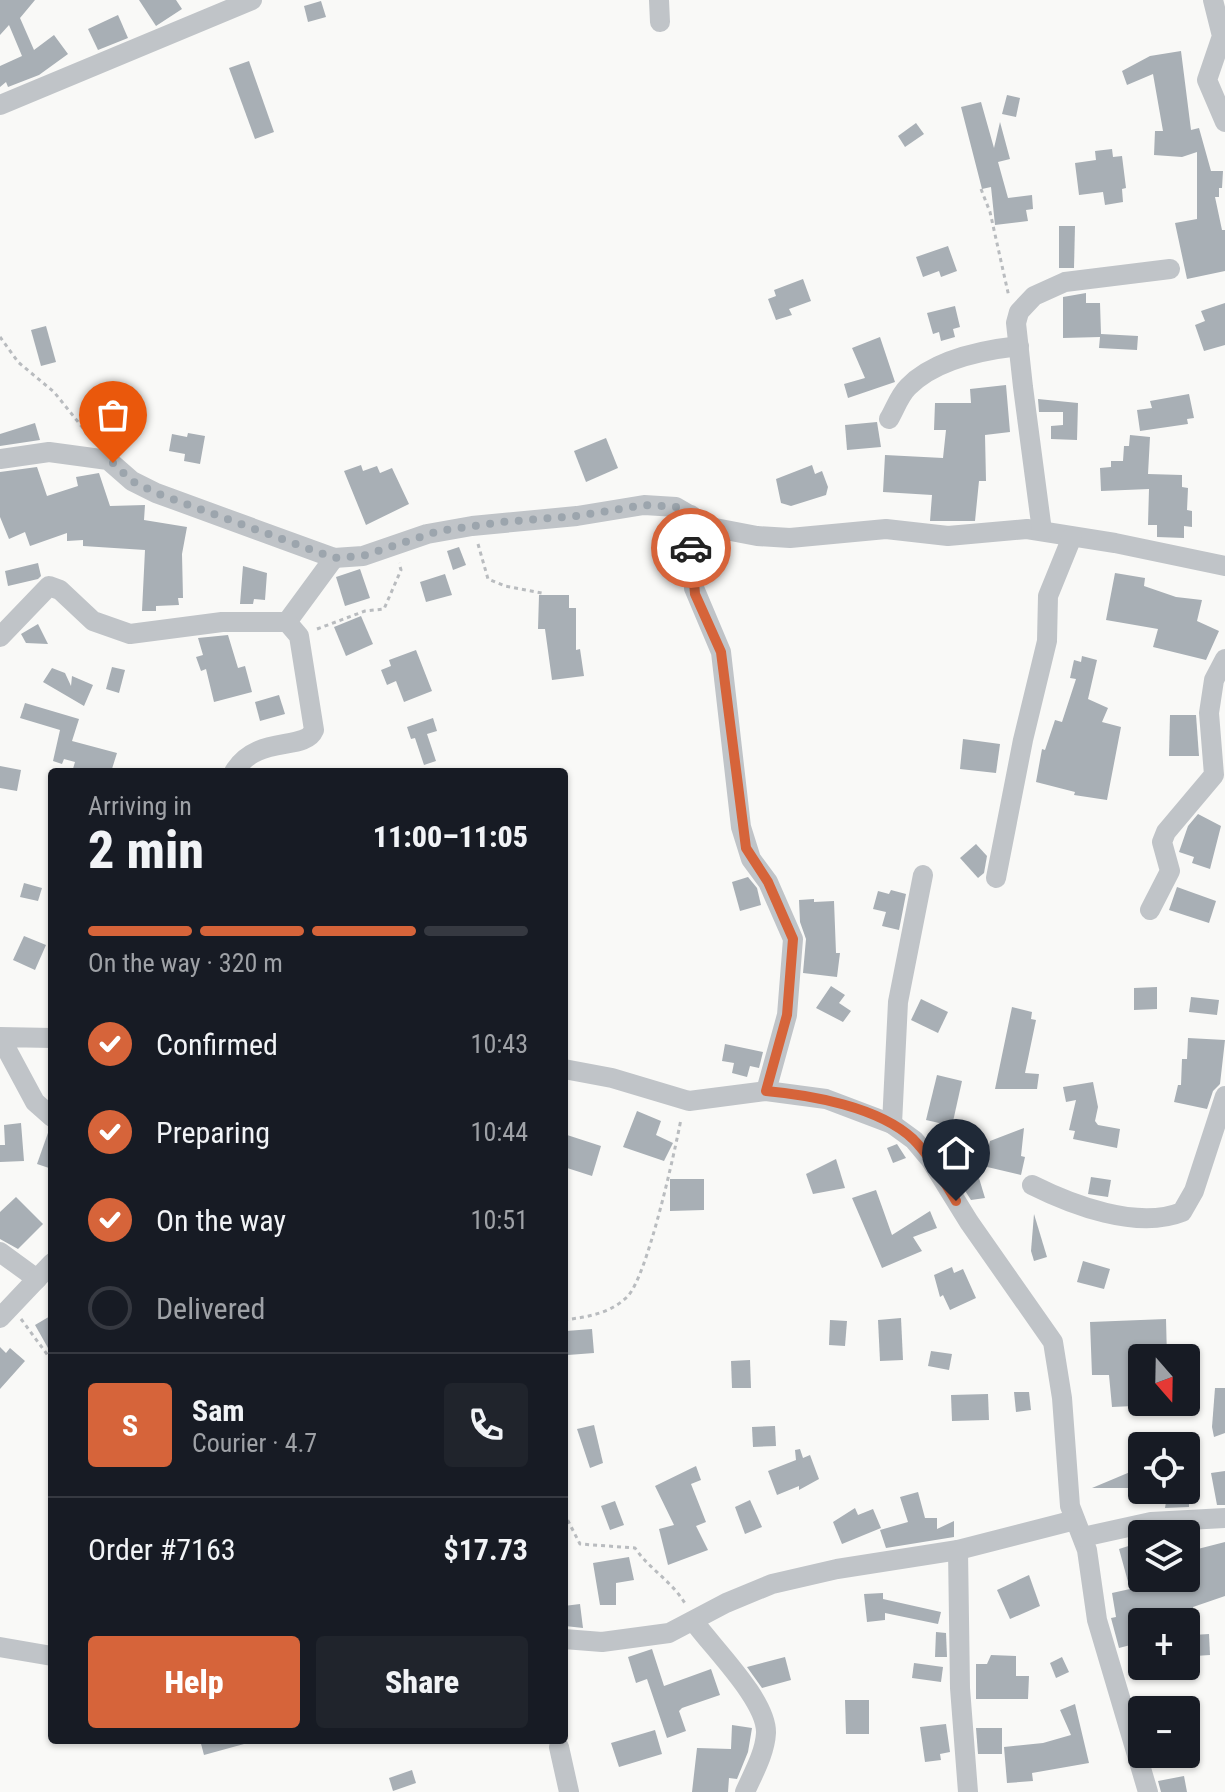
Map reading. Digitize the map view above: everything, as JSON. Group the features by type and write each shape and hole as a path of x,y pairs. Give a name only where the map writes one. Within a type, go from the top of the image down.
{"street":[{"path":"0,105 252,0"},
{"path":"659,0 660,22"},
{"path":"1213,0 1222,36 1207,80 1225,122"},
{"path":"1042,531 1016,323 1019,312 1034,296 1065,282 1170,269"},
{"path":"889,419 903,393 919,379 975,354 1019,346"},
{"path":"0,459 49,452 108,460 132,481 156,493 334,558 350,558 472,526 577,516 644,505 676,507 710,527 775,538 886,529 948,536 1012,529 1042,531 1225,566"},
{"path":"691,515 694,588 721,652 741,827 751,859 768,882 793,939 787,1015 766,1091"},
{"path":"996,878 1023,740 1047,641 1048,596 1072,537"},
{"path":"237,768 252,751 312,736 314,725 293,629 334,558"},
{"path":"0,637 49,586 60,590 93,621 130,634 222,622 293,629"},
{"path":"1150,910 1170,871 1163,845 1166,832 1214,775 1209,713 1214,680 1225,659"},
{"path":"892,1124 898,1002 923,875"},
{"path":"48,1038 0,1037 35,1102 48,1113"},
{"path":"568,1070 612,1078 684,1101 766,1091 826,1099 892,1124 930,1159 969,1222 1053,1342 1062,1398 1068,1499 1079,1528 1097,1620 1148,1792"},
{"path":"1032,1185 1087,1210 1157,1218 1182,1212 1194,1191 1225,1096"},
{"path":"0,1252 37,1279"},
{"path":"5,1312 48,1267"},
{"path":"568,1640 588,1642 651,1638 695,1623 726,1603 772,1584 837,1569 1079,1528 1225,1518"},
{"path":"958,1550 960,1688 968,1792"},
{"path":"695,1623 753,1696 765,1724 759,1760 745,1792"},
{"path":"0,1647 48,1655"},
{"path":"559,1747 569,1792"}],"path":[{"path":"981,189 1016,323"},
{"path":"0,337 18,362 54,392 108,460"},
{"path":"472,526 488,579 505,586 542,593"},
{"path":"293,629 384,609 401,570 394,545"},
{"path":"568,1319 608,1311 635,1288 649,1250 684,1101"},
{"path":"5,1312 48,1357"},
{"path":"568,1523 583,1547 621,1545 635,1548 645,1564 672,1582 695,1623"}],"building":[{"path":"0,0 35,0 20,18 34,50 54,35 68,54 39,75 8,87 6,82 0,87 0,66 22,56 9,25 0,35"},
{"path":"139,0 176,0 182,9 156,26"},
{"path":"321,1 326,17 308,22 304,6"},
{"path":"118,15 128,38 98,50 88,29"},
{"path":"1181,51 1191,130 1199,128 1211,171 1223,171 1222,188 1219,188 1219,197 1215,197 1222,230 1225,230 1225,271 1187,279 1175,223 1197,219 1197,152 1182,157 1154,155 1155,131 1163,131 1153,74 1127,85 1122,71 1150,56"},
{"path":"249,61 274,132 255,139 229,68"},
{"path":"1007,95 1020,98 1016,117 1002,114"},
{"path":"981,102 994,148 1000,122 1010,159 998,162 1008,198 1032,195 1033,209 1026,210 1028,221 995,225 991,187 982,189 961,107"},
{"path":"916,123 924,134 905,147 898,136"},
{"path":"1112,149 1113,157 1122,156 1126,188 1122,189 1123,202 1105,205 1103,192 1079,195 1075,163 1096,160 1095,151"},
{"path":"1059,226 1075,226 1074,268 1059,268"},
{"path":"948,246 957,271 941,277 939,271 923,277 916,257"},
{"path":"803,279 811,301 789,309 792,315 776,320 768,299 776,296 774,290"},
{"path":"1086,293 1086,303 1100,303 1101,334 1138,336 1137,350 1099,348 1100,337 1063,338 1063,297"},
{"path":"1225,303 1225,345 1204,351 1195,325 1205,321 1201,311"},
{"path":"955,306 960,327 953,329 955,337 941,341 939,332 933,334 927,313"},
{"path":"46,326 56,362 41,366 31,330"},
{"path":"880,337 895,382 848,398 844,384 865,378 852,348"},
{"path":"1006,385 1010,432 985,435 986,481 979,481 975,521 930,521 932,495 883,492 885,455 943,458 946,430 934,430 935,403 971,403 970,389"},
{"path":"1189,394 1194,418 1187,419 1188,424 1140,431 1137,410 1152,408 1150,401"},
{"path":"1038,399 1078,403 1077,440 1051,439 1051,426 1063,425 1063,412 1039,412"},
{"path":"877,422 881,447 847,450 845,425"},
{"path":"35,423 40,440 0,446 0,434"},
{"path":"188,433 205,436 200,464 184,461 185,454 169,451 172,434 187,437"},
{"path":"1130,435 1150,437 1148,474 1182,475 1182,487 1188,488 1187,510 1192,511 1192,527 1184,526 1184,538 1157,537 1157,525 1148,525 1149,489 1101,491 1100,468 1111,467 1111,461 1123,461 1124,446 1129,446"},
{"path":"606,438 618,468 586,482 574,451"},
{"path":"361,465 363,471 377,466 380,473 392,468 409,504 366,525 344,471"},
{"path":"812,465 815,474 822,471 828,487 826,495 791,506 781,503 776,479"},
{"path":"37,467 47,496 78,486 76,477 99,473 110,506 145,505 144,520 187,527 182,554 183,598 178,598 179,605 156,606 156,611 142,611 145,550 83,546 83,540 67,541 67,533 30,546 25,532 9,539 0,517 0,472"},
{"path":"459,547 466,565 453,570 447,551"},
{"path":"38,563 41,576 38,579 8,586 5,571"},
{"path":"243,566 267,573 265,600 254,599 253,604 240,604"},
{"path":"360,569 370,598 345,606 336,577"},
{"path":"1115,573 1145,578 1144,586 1176,597 1202,600 1197,621 1219,631 1206,660 1153,647 1158,629 1106,620"},
{"path":"445,574 452,595 426,602 420,582"},
{"path":"539,595 569,595 569,608 576,608 576,650 580,649 584,676 552,680 545,629 538,629"},
{"path":"361,616 373,644 346,656 334,627"},
{"path":"38,624 48,644 26,643 21,634"},
{"path":"228,635 238,668 245,666 252,692 214,702 206,669 201,671 196,657 203,655 198,638"},
{"path":"416,650 432,691 404,702 396,681 387,685 381,670 391,666 389,660"},
{"path":"1082,656 1097,660 1088,699 1108,708 1102,722 1121,727 1107,800 1074,795 1075,792 1036,782 1042,749 1045,750 1055,720 1062,722 1076,679 1070,678 1074,660 1081,662"},
{"path":"112,667 125,670 119,693 106,689"},
{"path":"52,668 65,673 71,686 72,676 93,685 84,706 43,682"},
{"path":"279,695 285,714 260,721 255,702"},
{"path":"25,703 79,719 72,741 117,753 112,768 73,768 75,762 64,759 62,764 53,761 60,730 20,718"},
{"path":"1170,715 1196,715 1199,756 1169,756"},
{"path":"433,718 437,731 427,734 436,761 424,765 415,738 411,739 407,727"},
{"path":"963,739 1000,744 996,773 960,769"},
{"path":"0,766 21,770 17,791 0,788"},
{"path":"1198,814 1221,826 1210,869 1192,863 1194,857 1179,852 1188,826"},
{"path":"976,844 987,856 984,873 978,878 960,858"},
{"path":"748,877 757,888 761,905 740,911 732,882"},
{"path":"24,883 42,888 38,901 20,897"},
{"path":"1177,887 1216,901 1209,923 1169,910"},
{"path":"891,890 906,894 899,930 882,926 886,912 873,909 878,891 889,894"},
{"path":"814,899 814,902 834,901 836,953 840,953 837,977 803,973 806,939 800,922 799,900"},
{"path":"24,936 46,945 35,970 13,960"},
{"path":"831,986 845,995 839,1003 851,1011 843,1022 816,1008"},
{"path":"1157,987 1157,1009 1134,1010 1134,988"},
{"path":"1191,997 1219,1000 1217,1015 1189,1012"},
{"path":"921,999 948,1012 938,1033 911,1020"},
{"path":"1012,1007 1032,1012 1031,1019 1036,1020 1025,1073 1039,1074 1037,1089 995,1089"},
{"path":"1188,1038 1225,1040 1220,1084 1213,1091 1207,1109 1174,1102 1178,1085 1181,1085 1182,1059 1187,1059"},
{"path":"725,1044 763,1052 759,1068 750,1066 747,1077 732,1073 734,1063 722,1061"},
{"path":"937,1075 962,1081 952,1126 926,1120"},
{"path":"1093,1082 1098,1107 1095,1121 1098,1125 1120,1129 1117,1148 1073,1139 1075,1131 1069,1130 1076,1100 1066,1102 1063,1087"},
{"path":"637,1111 661,1121 656,1135 673,1143 664,1161 623,1147"},
{"path":"21,1123 24,1161 0,1162 0,1145 5,1145 4,1125"},
{"path":"1024,1128 1021,1156 1025,1157 1021,1175 983,1166 990,1141"},
{"path":"48,1133 48,1168 37,1164"},
{"path":"568,1135 601,1146 592,1176 568,1168"},
{"path":"897,1144 906,1158 893,1163 887,1148"},
{"path":"970,1148 985,1198 971,1200 962,1186 961,1180 968,1179 958,1153"},
{"path":"836,1159 845,1188 813,1194 806,1174"},
{"path":"1091,1177 1111,1180 1108,1197 1088,1194"},
{"path":"670,1179 704,1179 704,1210 670,1211"},
{"path":"876,1190 892,1235 930,1211 937,1228 913,1237 922,1251 882,1268 852,1198"},
{"path":"16,1197 43,1224 18,1249 0,1239 0,1212"},
{"path":"1034,1214 1047,1257 1034,1261 1031,1251"},
{"path":"1083,1261 1110,1269 1104,1289 1077,1282"},
{"path":"952,1267 954,1273 963,1269 976,1298 950,1310 943,1295 940,1297 934,1275"},
{"path":"48,1317 48,1348 35,1325"},
{"path":"901,1318 903,1360 880,1361 878,1320"},
{"path":"1166,1319 1167,1344 1128,1344 1128,1406 1112,1407 1109,1375 1092,1375 1090,1322"},
{"path":"830,1320 847,1321 845,1346 829,1345"},
{"path":"592,1329 594,1353 568,1355 568,1331"},
{"path":"0,1347 6,1353 10,1348 25,1361 0,1389"},
{"path":"931,1351 952,1354 949,1370 928,1366"},
{"path":"750,1360 751,1388 732,1388 731,1361"},
{"path":"1215,1388 1225,1388 1225,1433 1214,1437 1212,1427"},
{"path":"1014,1392 1029,1392 1031,1410 1016,1412"},
{"path":"988,1394 989,1420 952,1421 951,1395"},
{"path":"594,1425 603,1463 590,1468 577,1429"},
{"path":"775,1426 776,1446 753,1447 752,1427"},
{"path":"800,1449 803,1458 810,1455 819,1479 799,1490 799,1486 777,1495 768,1471 796,1460 795,1450"},
{"path":"696,1466 701,1480 691,1484 706,1522 696,1526 708,1550 668,1565 659,1529 674,1525 655,1486"},
{"path":"1225,1471 1225,1505 1217,1505 1211,1473"},
{"path":"1128,1473 1128,1488 1092,1488"},
{"path":"918,1492 925,1518 937,1518 937,1529 954,1521 954,1537 886,1548 880,1530 908,1522 900,1497"},
{"path":"750,1500 762,1527 745,1534 735,1507"},
{"path":"615,1501 624,1525 610,1530 601,1506"},
{"path":"1166,1504 1189,1504 1189,1507 1165,1508"},
{"path":"855,1508 858,1515 873,1509 881,1528 842,1544 833,1522"},
{"path":"1225,1542 1225,1596 1193,1608 1128,1608 1128,1646 1119,1648 1111,1618 1116,1617 1112,1593 1128,1589 1128,1592 1200,1592 1200,1548"},
{"path":"1128,1546 1128,1582 1119,1549"},
{"path":"629,1557 634,1580 616,1583 616,1605 600,1605 593,1563"},
{"path":"1029,1575 1040,1606 1010,1619 997,1590"},
{"path":"883,1593 883,1599 941,1612 938,1624 885,1613 885,1620 867,1622 864,1594"},
{"path":"580,1604 583,1628 568,1626 568,1606"},
{"path":"936,1632 946,1633 947,1657 935,1657"},
{"path":"1209,1634 1210,1655 1200,1656 1200,1635"},
{"path":"652,1649 664,1686 711,1669 720,1695 682,1708 679,1711 686,1731 667,1738 647,1679 636,1683 628,1657"},
{"path":"991,1655 1016,1656 1016,1676 1029,1676 1028,1699 976,1699 976,1664 987,1664"},
{"path":"785,1657 791,1680 762,1688 747,1667"},
{"path":"1062,1657 1069,1672 1056,1678 1050,1663"},
{"path":"914,1663 943,1667 941,1682 912,1678"},
{"path":"845,1700 869,1700 869,1734 846,1734"},
{"path":"1075,1704 1089,1763 1032,1773 1033,1781 1007,1783 1004,1747 1043,1743 1071,1735 1060,1710"},
{"path":"946,1724 950,1752 940,1754 941,1760 925,1762 920,1727"},
{"path":"732,1725 752,1728 748,1752 737,1779 729,1778 728,1792 692,1792 697,1748 731,1749"},
{"path":"976,1728 1002,1728 1002,1754 978,1754"},
{"path":"655,1730 662,1754 619,1767 611,1743"},
{"path":"201,1744 244,1744 204,1755"},
{"path":"412,1770 416,1783 393,1791 389,1778"},
{"path":"1184,1776 1187,1792 1161,1792 1158,1781"}],"way so far":[{"path":"113,463 132,481 156,493 253,531 334,558 363,556 439,531 604,513 644,505 676,507 691,515 691,548"}],"route":[{"path":"691,548 695,594 721,652 728,729 746,848 768,882 793,939 787,1015 766,1091 826,1099 892,1124 914,1140 930,1159 956,1201"}]}
